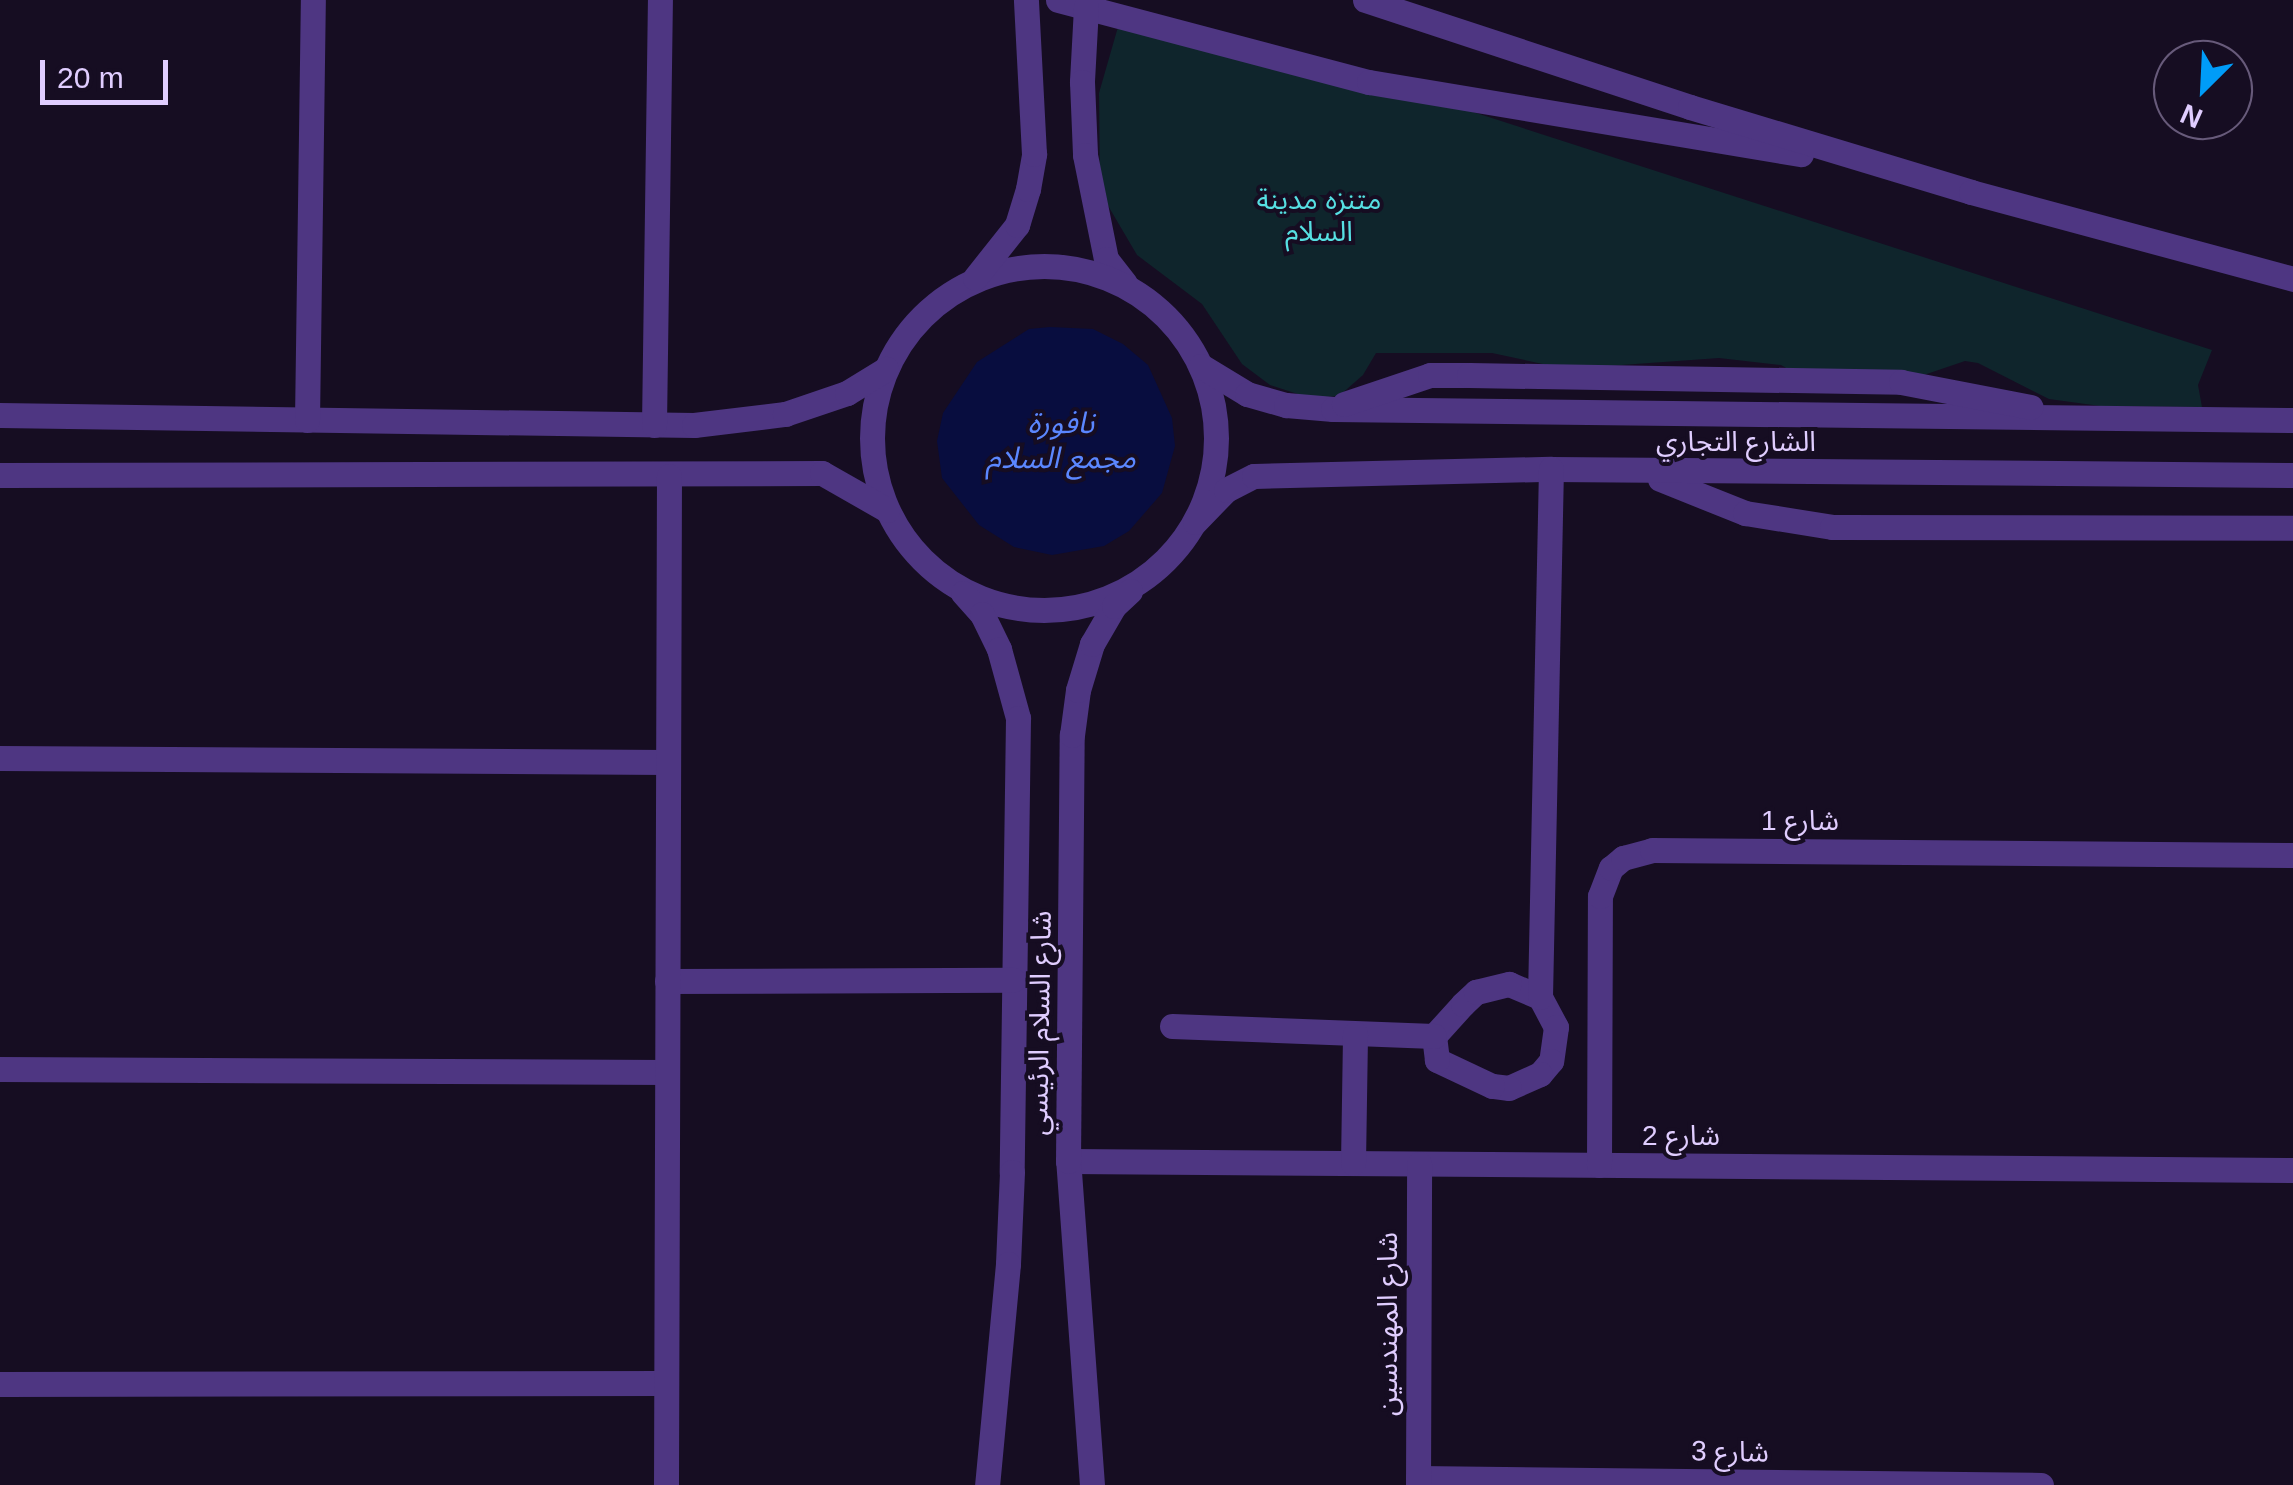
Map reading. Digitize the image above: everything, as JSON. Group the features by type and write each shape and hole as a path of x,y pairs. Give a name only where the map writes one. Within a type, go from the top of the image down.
{"street":[{"path":"308,420 313,0"},
{"path":"654,425 660,0"},
{"path":"971,282 1017,225 1028,189 1034,154 1026,0"},
{"path":"1058,0 1370,82 1817,157 1970,192"},
{"path":"1365,0 1690,107 1970,192 2293,279"},
{"path":"1086,8 1082,82 1086,155 1106,259 1128,287 1170,321 1201,366 1216,417 1214,471 1196,522 1162,564 1140,581 1098,601 1052,610 1020,608 960,589 917,555 888,510 878,485 871,431 886,370 907,332 926,312 971,282 996,272 1050,266 1090,272 1128,287"},
{"name":"الشارع التجاري","path":"1201,366 1246,394 1286,405 1333,409 2293,420"},
{"path":"0,415 654,425 785,414 847,393 886,370"},
{"path":"1333,409 1399,382 1430,375 1470,374 1901,382 2095,418"},
{"path":"1434,1036 1436,1060 1492,1086 1526,1084 1540,1074 1556,1044 1556,1027 1540,997 1551,470"},
{"name":"الشارع التجاري","path":"1196,522 1226,490 1254,476 1551,470 2293,474"},
{"path":"1630,472 1672,482 1745,514 1832,527 2293,528"},
{"path":"0,475 822,473 888,510"},
{"path":"666,1485 669,476"},
{"name":"شارع السلام الرئيسي","path":"1092,1485 1068,1160 1072,734 1078,690 1092,644 1114,606 1140,581"},
{"name":"شارع السلام الرئيسي","path":"960,589 982,614 999,649 1018,718 1008,1264 987,1485"},
{"path":"0,758 668,762"},
{"name":"شارع 1","path":"1599,1166 1600,896 1611,868 1622,858 1652,850 2293,855"},
{"path":"668,980 1013,980"},
{"path":"1172,1026 1434,1036 1476,992 1491,986 1508,984 1540,997"},
{"path":"1353,1164 1355,1034"},
{"path":"0,1070 667,1072"},
{"name":"شارع 2","path":"1068,1160 2293,1170"},
{"name":"شارع المهندسين","path":"1418,1482 1419,1164"},
{"path":"0,1384 666,1384"},
{"name":"شارع 3","path":"1418,1482 2041,1485"}],"green space":[{"name":"متنزه مدينة السلام","path":"1124,6 1386,84 2212,350 2198,385 2202,407 2100,406 2049,399 1978,363 1965,361 1915,378 1816,385 1781,365 1719,358 1566,369 1492,353 1376,353 1363,375 1339,396 1310,398 1270,385 1242,364 1202,304 1137,255 1100,192 1099,93"}],"water":[{"name":"نافورة مجمع السلام","path":"1029,329 1093,329 1123,344 1148,365 1172,418 1175,446 1162,493 1129,531 1104,546 1052,555 1014,547 979,525 942,478 937,441 943,413 977,362"}]}
